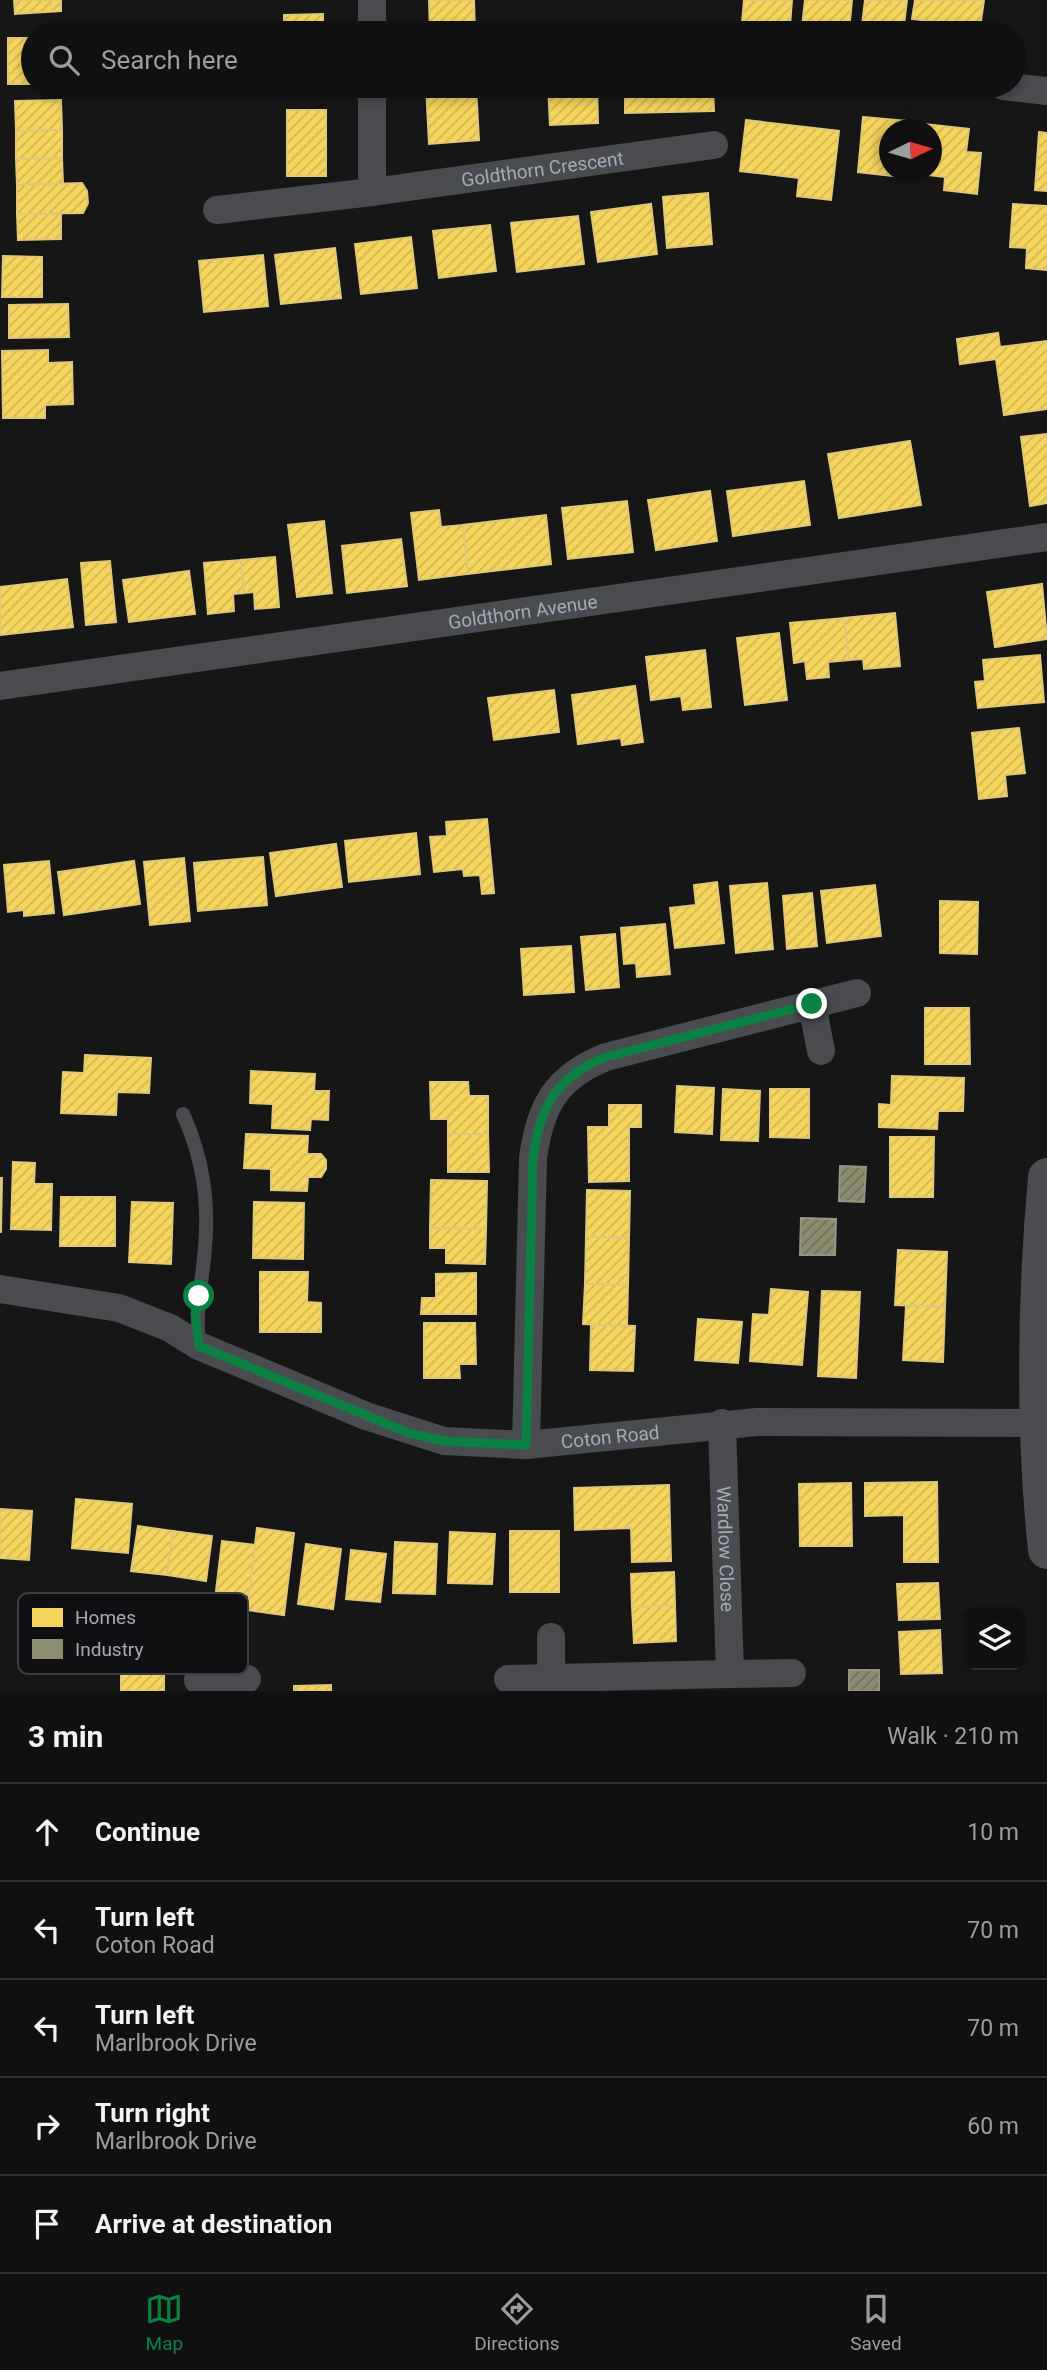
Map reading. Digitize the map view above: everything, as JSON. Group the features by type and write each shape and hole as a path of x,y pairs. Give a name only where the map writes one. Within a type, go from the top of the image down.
{"main road":[{"path":"1047,1177 1037,1423 1047,1550"}],"street":[{"path":"372,0 372,21"},
{"path":"1026,89 1047,91"},
{"path":"372,98 372,192"},
{"name":"Goldthorn Crescent","path":"217,210 372,192 714,145"},
{"name":"Goldthorn Avenue","path":"0,686 1047,537"},
{"path":"526,1445 533,1158 537,1129 548,1103 564,1081 586,1065 606,1057 856,993"},
{"path":"812,1004 821,1051"},
{"name":"Coton Road","path":"0,1289 119,1308 170,1328 199,1346 409,1433 444,1441 526,1445 722,1423 1037,1423"},
{"name":"Wardlow Close","path":"722,1423 730,1674"},
{"path":"551,1637 551,1678"},
{"path":"508,1679 792,1673"}],"lane":[{"path":"183,1114 195,1144 207,1198 205,1247 195,1314 199,1346"}],"building: Homes":[{"path":"14,0 61,0 61,11 15,14"},
{"path":"429,0 474,0 475,21 430,21"},
{"path":"744,0 792,0 790,21 742,21"},
{"path":"805,0 852,0 850,21 803,21"},
{"path":"865,0 907,0 904,21 862,21"},
{"path":"915,0 984,0 981,21 912,19"},
{"path":"323,14 323,21 284,21 284,15"},
{"path":"8,38 21,38 21,84 8,84"},
{"path":"427,98 477,98 479,140 429,144"},
{"path":"549,98 597,98 598,123 550,125"},
{"path":"625,98 713,98 714,111 625,113"},
{"path":"61,100 62,130 16,131 15,101"},
{"path":"287,110 326,110 326,176 287,176"},
{"path":"863,117 885,119 879,119 879,174 858,172"},
{"path":"746,120 839,131 831,200 797,196 799,178 740,171"},
{"path":"942,126 969,129 966,152 981,153 977,194 944,190 945,177 942,177"},
{"path":"62,130 62,158 16,159 16,131"},
{"path":"1039,132 1047,133 1047,191 1035,190"},
{"path":"62,158 63,184 17,185 16,159"},
{"path":"82,183 87,191 88,203 83,213 17,214 17,185"},
{"path":"708,193 712,244 667,248 663,197"},
{"path":"651,204 657,254 598,262 591,212"},
{"path":"1013,204 1047,206 1047,270 1026,268 1027,248 1010,247"},
{"path":"17,214 61,214 61,239 18,240"},
{"path":"578,216 584,264 517,272 511,223"},
{"path":"490,225 496,271 439,278 433,231"},
{"path":"411,237 417,288 361,294 355,244"},
{"path":"335,248 341,298 281,304 275,255"},
{"path":"263,255 268,306 204,312 199,261"},
{"path":"3,256 42,257 42,297 2,297"},
{"path":"68,304 69,337 9,338 9,305"},
{"path":"998,333 1000,347 1047,341 1047,409 1004,415 996,359 960,364 957,339"},
{"path":"48,350 48,363 72,362 73,404 45,405 45,418 3,418 2,351"},
{"path":"1047,434 1047,503 1030,506 1021,437"},
{"path":"910,441 921,505 839,518 828,454"},
{"path":"804,481 810,525 733,536 727,491"},
{"path":"710,491 717,541 656,550 648,500"},
{"path":"627,501 633,552 568,559 562,508"},
{"path":"439,510 441,527 463,525 468,574 419,580 411,513"},
{"path":"546,515 551,564 468,574 463,525"},
{"path":"324,521 332,593 297,597 288,525"},
{"path":"401,539 407,586 347,593 342,546"},
{"path":"275,557 279,607 255,609 254,592 244,593 241,560"},
{"path":"241,560 244,593 233,594 234,611 208,614 204,563"},
{"path":"110,561 116,622 86,625 81,563"},
{"path":"189,571 195,614 129,622 123,580"},
{"path":"67,579 73,627 0,635 0,587"},
{"path":"1042,584 1047,639 995,647 987,592"},
{"path":"895,613 900,666 864,669 863,659 849,660 844,618"},
{"path":"844,618 849,660 828,662 829,677 807,679 805,661 794,663 790,623"},
{"path":"779,633 787,700 745,705 737,638"},
{"path":"705,650 711,707 683,710 681,696 651,700 646,657"},
{"path":"1040,655 1044,702 978,708 975,682 985,681 983,660"},
{"path":"635,686 643,742 622,745 621,738 578,744 572,695"},
{"path":"554,690 559,732 494,740 488,698"},
{"path":"1019,728 1025,773 1005,775 1007,796 979,799 972,733"},
{"path":"487,819 494,893 482,894 480,875 464,876 463,869 434,872 430,837 447,836 446,822"},
{"path":"416,833 420,874 349,882 345,841"},
{"path":"336,844 342,887 276,896 270,853"},
{"path":"263,857 267,905 198,911 194,863"},
{"path":"184,858 190,921 150,925 144,862"},
{"path":"49,861 54,913 24,916 24,910 8,912 4,865"},
{"path":"134,861 140,904 64,915 58,872"},
{"path":"717,882 724,943 675,948 670,908 696,905 694,885"},
{"path":"767,883 773,949 736,953 730,886"},
{"path":"875,885 881,936 827,943 821,891"},
{"path":"812,893 817,946 787,949 783,896"},
{"path":"940,901 978,902 977,954 940,953"},
{"path":"665,924 670,974 637,977 636,963 624,964 621,928"},
{"path":"615,934 619,987 586,990 581,937"},
{"path":"571,946 574,992 524,995 521,949"},
{"path":"925,1008 969,1008 970,1064 925,1064"},
{"path":"85,1055 151,1058 149,1093 117,1092 116,1115 61,1113 63,1072 84,1073"},
{"path":"251,1071 315,1074 314,1091 329,1091 328,1120 311,1119 310,1130 272,1128 273,1104 250,1103"},
{"path":"892,1076 964,1078 963,1111 938,1111 937,1129 879,1127 879,1104 891,1105"},
{"path":"430,1082 468,1082 469,1096 488,1096 488,1134 448,1134 448,1119 431,1119"},
{"path":"677,1086 714,1088 712,1134 675,1132"},
{"path":"723,1089 760,1091 758,1141 721,1140"},
{"path":"770,1089 809,1089 809,1138 770,1137"},
{"path":"609,1105 641,1105 641,1127 629,1127 629,1181 589,1182 588,1127 609,1127"},
{"path":"246,1134 308,1136 307,1154 321,1154 326,1160 326,1169 321,1177 308,1177 307,1191 271,1190 271,1169 244,1168"},
{"path":"448,1134 488,1134 489,1172 448,1172"},
{"path":"890,1137 934,1137 933,1197 890,1197"},
{"path":"13,1162 35,1163 34,1184 52,1184 51,1230 11,1229"},
{"path":"2,1178 1,1232 0,1232"},
{"path":"431,1180 487,1181 486,1229 430,1228"},
{"path":"587,1190 630,1191 629,1238 586,1237"},
{"path":"61,1197 115,1197 115,1246 60,1246"},
{"path":"132,1202 173,1203 171,1264 129,1262"},
{"path":"254,1202 304,1203 303,1259 253,1258"},
{"path":"430,1228 486,1229 485,1264 446,1263 446,1248 430,1248"},
{"path":"586,1237 629,1238 628,1285 585,1284"},
{"path":"898,1250 947,1252 945,1307 895,1305"},
{"path":"260,1272 308,1272 307,1302 321,1303 321,1332 260,1332"},
{"path":"476,1273 476,1314 421,1314 422,1298 436,1298 436,1274"},
{"path":"585,1284 628,1285 627,1326 583,1324"},
{"path":"771,1289 808,1292 802,1365 750,1361 753,1314 769,1315"},
{"path":"822,1291 860,1292 856,1378 818,1376"},
{"path":"906,1306 945,1307 943,1362 903,1360"},
{"path":"698,1319 742,1322 738,1363 695,1360"},
{"path":"424,1323 475,1323 476,1364 459,1364 460,1378 424,1378"},
{"path":"591,1325 635,1326 633,1371 590,1370"},
{"path":"937,1482 938,1562 904,1562 904,1515 865,1516 865,1483"},
{"path":"851,1483 852,1546 800,1546 799,1484"},
{"path":"669,1485 671,1561 632,1562 631,1528 575,1530 574,1488"},
{"path":"76,1499 132,1504 128,1553 72,1548"},
{"path":"0,1509 32,1511 29,1560 0,1558"},
{"path":"138,1526 173,1531 167,1575 131,1571"},
{"path":"257,1528 294,1533 284,1615 248,1610"},
{"path":"173,1531 212,1536 206,1581 167,1575"},
{"path":"510,1531 559,1531 559,1592 510,1592"},
{"path":"450,1532 495,1534 492,1584 448,1583"},
{"path":"222,1541 255,1545 249,1595 216,1591"},
{"path":"395,1542 437,1544 435,1594 393,1593"},
{"path":"306,1544 341,1549 333,1609 298,1604"},
{"path":"351,1550 386,1554 380,1602 346,1599"},
{"path":"674,1572 675,1605 632,1607 631,1574"},
{"path":"938,1583 940,1619 899,1620 897,1584"},
{"path":"675,1605 676,1641 634,1643 632,1607"},
{"path":"940,1630 942,1673 901,1674 899,1632"},
{"path":"121,1674 164,1674 164,1691 121,1691"},
{"path":"331,1685 331,1691 294,1691 294,1686"}],"building: Industry":[{"path":"840,1166 866,1167 864,1202 839,1201"},
{"path":"801,1218 836,1219 835,1255 800,1255"},
{"path":"849,1670 879,1670 879,1691 849,1691"}],"route":[{"path":"199,1296 195,1314 199,1346 409,1433 444,1441 526,1445 533,1158 537,1129 548,1103 564,1081 586,1065 606,1057 812,1004"}]}
